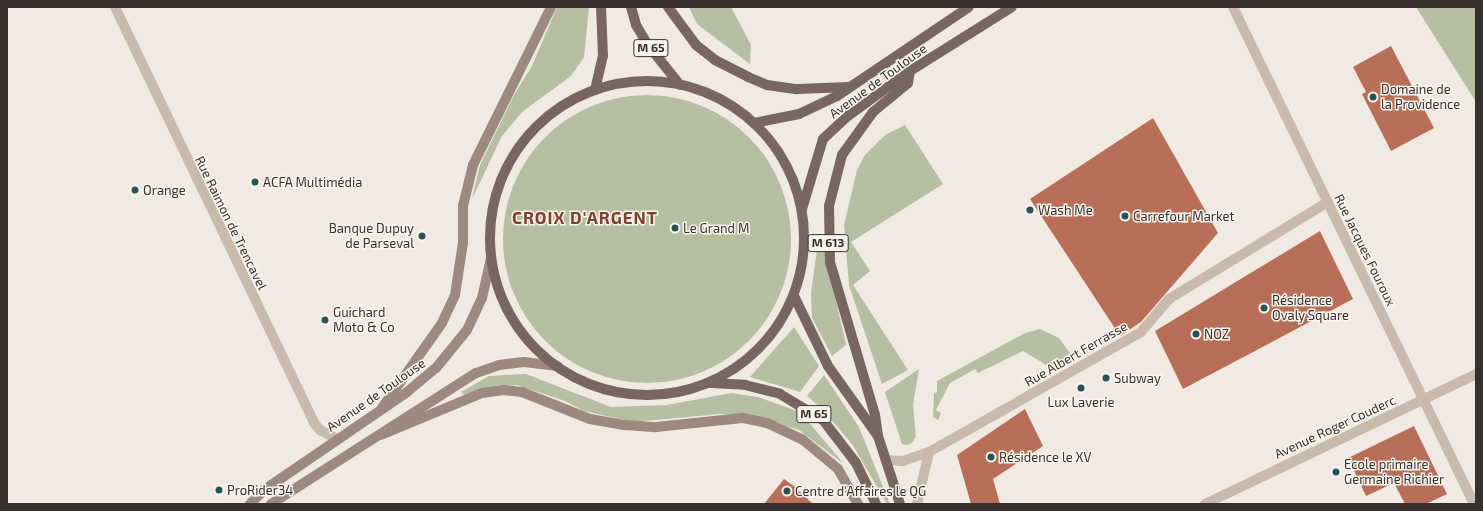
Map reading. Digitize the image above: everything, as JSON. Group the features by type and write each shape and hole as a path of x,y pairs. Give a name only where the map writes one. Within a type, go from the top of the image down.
{"main road":[{"path":"382,408 442,323 455,295 463,243 463,206 473,165 552,7"},
{"path":"595,90 603,56 602,7"},
{"name":"M 65","path":"631,7 636,25 648,45 680,84"},
{"path":"668,7 696,45 715,60 748,78 767,85 797,90 849,87"},
{"name":"Avenue de Toulouse","path":"754,123 799,114 849,87 969,7"},
{"name":"Avenue de Toulouse","path":"802,209 823,139 848,116 910,72 1012,7"},
{"name":"M 613","path":"878,436 875,415 830,262 829,206 842,155 873,112 908,83 910,72"},
{"path":"637,81 680,84 720,99 754,123 785,162 802,209 804,253 794,296 780,322 756,352 711,383 665,394 637,394 609,390 582,381 558,366 538,350 507,308 491,258 490,231 494,203 502,177 515,152 532,130 553,112 595,90 637,81"},
{"name":"Avenue de Toulouse","path":"250,504 264,490 382,408 436,368 467,330 482,298 491,258"},
{"path":"794,296 828,366 878,436 900,504"},
{"path":"271,504 476,373 499,365 524,362 558,366"},
{"name":"M 65","path":"711,383 745,385 780,394 823,420 856,463 876,504"},
{"path":"381,435 482,393 503,390 522,392 590,419 625,425 656,427 743,418 788,432 815,449 838,469 858,504"}],"street":[{"name":"Rue Raimon de Trencavel","path":"115,7 169,124 314,423 320,430 337,439"},
{"name":"Rue Jacques Fouroux","path":"1233,7 1474,504"},
{"name":"Rue Albert Ferrasse","path":"886,460 903,462 929,452 1141,332 1169,299 1328,202"},
{"name":"Avenue Roger Couderc","path":"1205,504 1476,374"},
{"path":"917,504 929,452"}],"green space":[{"path":"557,7 589,7 584,57 571,76 522,112 502,136 472,199 480,165 515,93 532,66"},
{"path":"689,7 731,7 751,45 750,64 697,24"},
{"path":"1416,7 1476,7 1476,102"},
{"path":"633,95 661,95 689,101 715,112 739,127 759,147 774,171 785,197 791,225 789,267 774,307 759,331 739,351 715,366 689,377 661,383 633,383 605,377 579,366 555,351 535,331 520,307 509,281 503,253 503,225 509,197 520,171 535,147 555,127 579,112 605,101"},
{"path":"905,125 943,184 851,242 870,271 853,285 908,370 882,384 849,285 844,225 857,170 865,155 885,135"},
{"path":"817,250 825,251 846,345 832,356 812,318 811,293"},
{"path":"794,327 819,366 800,392 750,377"},
{"path":"1040,329 1059,338 1070,353 1067,363 1065,360 1065,364 1053,369 1023,351 978,373 975,369 950,383 936,410 941,413 938,420 933,417 934,393 937,392 937,381 1025,333"},
{"path":"919,369 913,405 916,437 911,444 905,445 902,444 885,392"},
{"path":"526,374 611,407 667,405 731,393 758,397 800,412 844,464 799,430 751,416 720,414 634,422 584,411 565,401 517,385 489,388 465,396 461,392 489,376"},
{"path":"824,375 859,427 890,504 887,504 852,444 822,409 807,396"}],"building":[{"name":"Domaine de la Providence","path":"1391,46 1434,128 1391,151 1362,94 1366,92 1353,67"},
{"name":"Carrefour Market","path":"1153,118 1218,233 1141,322 1120,336 1030,199"},
{"name":"Résidence Ovaly Square","path":"1320,231 1353,299 1183,389 1155,331"},
{"name":"Résidence le XV","path":"1025,409 1043,446 993,479 1000,504 971,504 957,455"},
{"path":"1414,426 1447,494 1426,504 1405,504 1394,483 1366,496 1348,458"},
{"name":"Centre d'Affaires le QG","path":"784,479 795,487 813,504 764,504"}],"place":[{"name":"Domaine de la Providence","path":"1373,97"},
{"name":"ACFA Multimédia","path":"255,182"},
{"name":"Orange","path":"135,190"},
{"name":"Wash Me","path":"1030,210"},
{"name":"Carrefour Market","path":"1125,216"},
{"name":"Le Grand M","path":"675,228"},
{"name":"Banque Dupuy de Parseval","path":"422,236"},
{"name":"Résidence Ovaly Square","path":"1264,308"},
{"name":"Guichard Moto & Co","path":"325,320"},
{"name":"NOZ","path":"1196,334"},
{"name":"Subway","path":"1106,378"},
{"name":"Lux Laverie","path":"1081,388"},
{"name":"Résidence le XV","path":"991,457"},
{"name":"Ecole primaire Germaine Richier","path":"1336,472"},
{"name":"ProRider34","path":"219,490"},
{"name":"Centre d'Affaires le QG","path":"787,491"}],"district":[{"name":"CROIX D'ARGENT","path":"585,218"}]}
